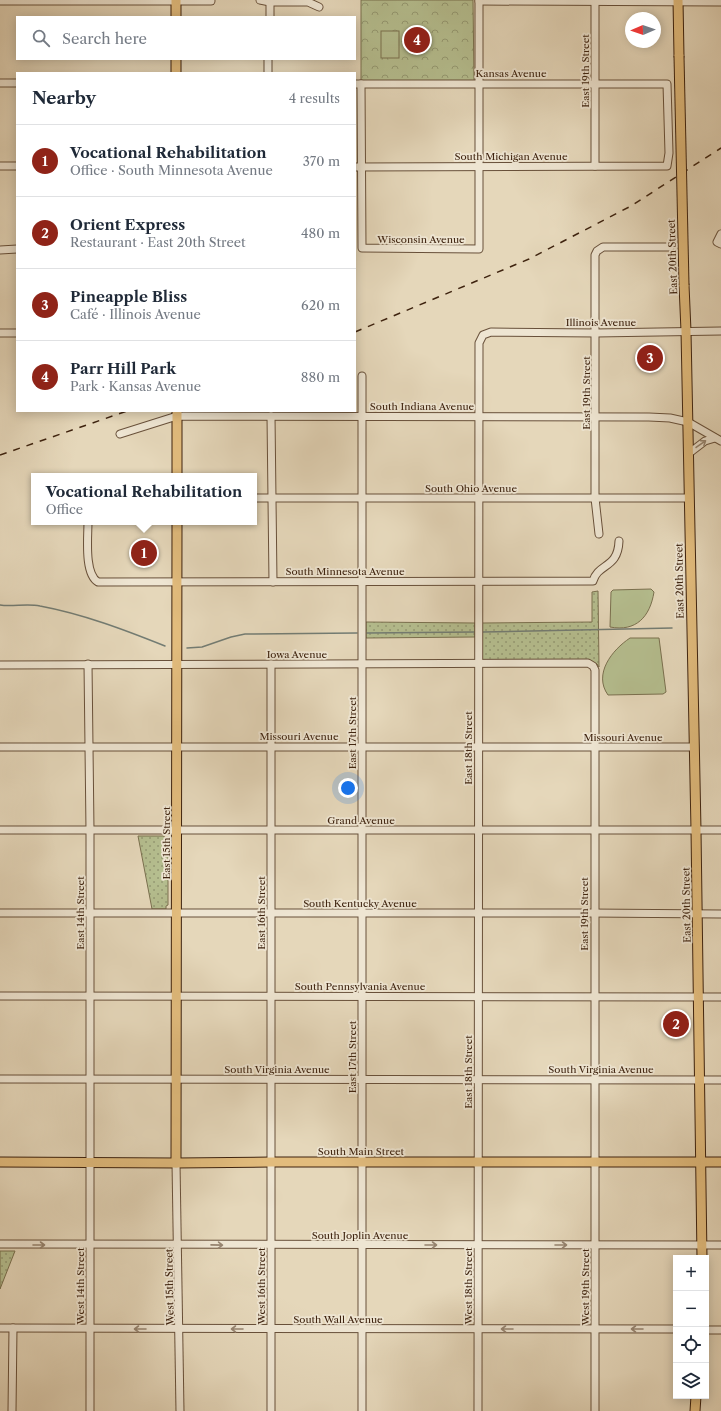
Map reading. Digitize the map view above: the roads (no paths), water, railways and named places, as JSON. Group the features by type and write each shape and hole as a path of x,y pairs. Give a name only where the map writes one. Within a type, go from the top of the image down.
{"main road":[{"path":"176,0 176,16"},
{"name":"East 20th Street","path":"678,1 696,830 702,1255"},
{"path":"176,60 176,72"},
{"path":"177,413 177,473"},
{"name":"East 15th Street","path":"176,1163 177,525"},
{"name":"South Main Street","path":"0,1162 721,1162"},
{"path":"695,1411 696,1399"}],"street":[{"path":"260,0 270,2 308,2 319,7"},
{"path":"479,166 479,0 721,2"},
{"path":"0,1 211,1"},
{"name":"East 19th Street","path":"595,1 595,166"},
{"path":"270,2 270,16"},
{"path":"268,60 268,72"},
{"path":"0,83 16,83"},
{"path":"358,84 358,167"},
{"name":"Kansas Avenue","path":"358,84 667,84 669,153 667,166"},
{"path":"0,166 16,166"},
{"name":"Wisconsin Avenue","path":"358,167 362,248 479,249 479,166"},
{"name":"South Michigan Avenue","path":"358,167 667,166"},
{"path":"719,243 721,234"},
{"name":"East 19th Street","path":"599,534 595,498 595,260 597,251 604,247 670,247"},
{"path":"0,250 16,250"},
{"name":"Illinois Avenue","path":"482,335 491,332 596,333 721,331"},
{"path":"0,333 16,333"},
{"name":"East 18th Street","path":"478,1162 479,343 482,335"},
{"name":"East 17th Street","path":"362,376 362,1411"},
{"name":"South Indiana Avenue","path":"120,434 177,413 271,416 596,416 670,418 688,422 718,440"},
{"path":"271,416 273,582"},
{"path":"688,454 705,441 718,440"},
{"name":"South Ohio Avenue","path":"257,498 689,498"},
{"name":"South Minnesota Avenue","path":"88,525 90,572 94,579 98,582 593,581 597,574 616,557 620,541"},
{"name":"Iowa Avenue","path":"0,665 588,663 593,666"},
{"name":"East 14th Street","path":"88,664 90,747 90,1162"},
{"name":"East 16th Street","path":"271,664 271,1162"},
{"name":"East 19th Street","path":"593,666 595,670 595,1162"},
{"name":"Missouri Avenue","path":"0,747 694,747"},
{"name":"Grand Avenue","path":"0,830 721,830"},
{"name":"South Kentucky Avenue","path":"0,913 478,912 721,914"},
{"name":"South Pennsylvania Avenue","path":"0,996 721,997"},
{"name":"South Virginia Avenue","path":"0,1079 721,1080"},
{"name":"West 14th Street","path":"90,1162 90,1411"},
{"name":"West 16th Street","path":"271,1162 271,1411"},
{"name":"West 18th Street","path":"478,1162 478,1411"},
{"name":"West 19th Street","path":"595,1162 595,1411"},
{"name":"West 15th Street","path":"176,1163 180,1411"},
{"name":"South Joplin Avenue","path":"0,1244 721,1245"},
{"name":"South Wall Avenue","path":"0,1328 673,1330"},
{"path":"12,1411 13,1328"},
{"path":"709,1330 721,1330"}],"waterway":[{"path":"0,605 35,605 56,609 104,623 165,646"},
{"path":"483,632 672,628"},
{"path":"367,633 474,632"},
{"path":"187,648 202,647 245,634 357,633"}],"railway":[{"path":"356,332 529,259 631,206 721,148"},
{"path":"0,455 124,412"}],"place":[{"name":"Parr Hill Park","path":"417,40"},
{"name":"Pineapple Bliss","path":"650,358"},
{"name":"Vocational Rehabilitation","path":"144,553"},
{"name":"Orient Express","path":"676,1024"}]}
